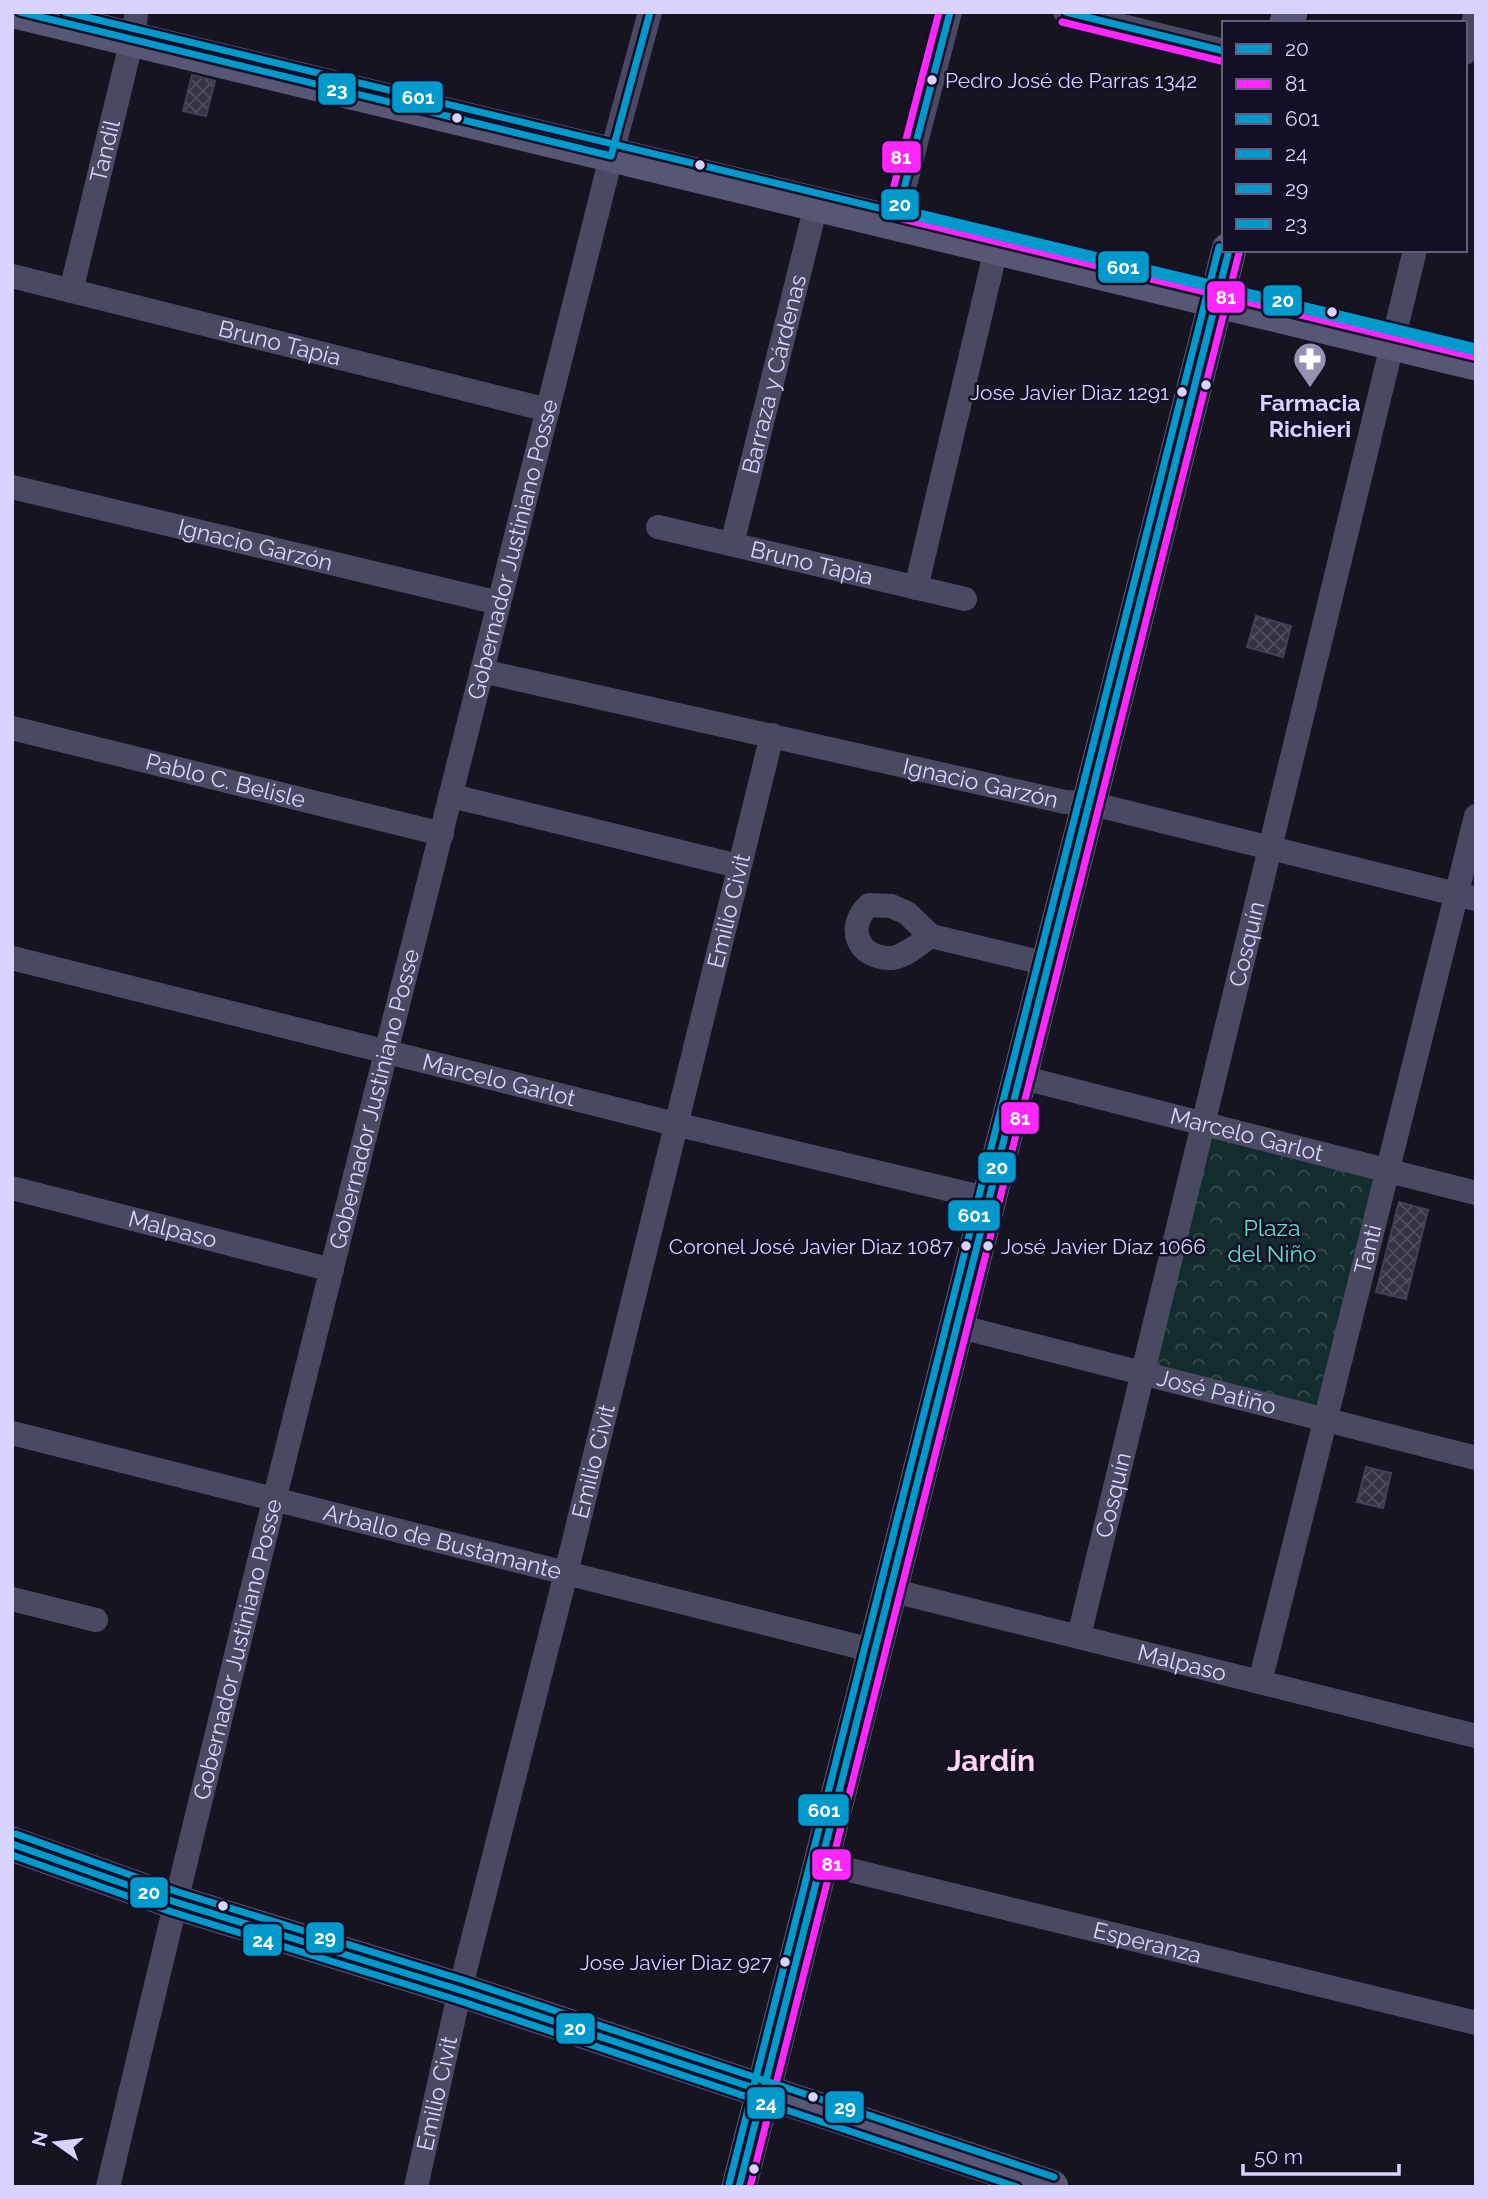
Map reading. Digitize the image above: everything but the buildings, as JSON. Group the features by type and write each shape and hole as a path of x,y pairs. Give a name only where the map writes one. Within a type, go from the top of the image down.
{"main road":[{"path":"19,12 134,26"},
{"path":"74,12 613,148 816,205 996,248 1218,294 1393,335 1476,347"},
{"path":"613,148 899,208 1218,294"},
{"path":"739,2187 1228,252"},
{"path":"1393,335 1476,363"},
{"path":"12,1844 175,1902 460,1990 1051,2187"}],"street":[{"name":"Gobernador Justiniano Posse","path":"108,2187 175,1902 332,1270 613,148 650,12"},
{"path":"899,208 950,12"},
{"path":"1065,12 1222,51"},
{"path":"1467,46 1476,12"},
{"name":"Tandil","path":"71,291 134,26"},
{"name":"Barraza y Cárdenas","path":"732,544 816,205"},
{"path":"916,587 996,248"},
{"name":"Cosquín","path":"1079,1636 1414,252"},
{"name":"Bruno Tapia","path":"12,276 548,410"},
{"name":"Ignacio Garzón","path":"12,487 499,603"},
{"name":"Bruno Tapia","path":"657,527 965,599"},
{"name":"Ignacio Garzón","path":"482,671 1065,802 1089,803 1466,896"},
{"name":"Pablo C. Belisle","path":"12,728 442,834"},
{"name":"Emilio Civit","path":"416,2187 460,1990 566,1573 772,735"},
{"path":"452,796 738,866"},
{"name":"Tanti","path":"1260,1682 1388,1170 1466,896 1476,816"},
{"path":"931,936 1048,964"},
{"name":"Marcelo Garlot","path":"12,958 675,1124 989,1199"},
{"name":"Marcelo Garlot","path":"1020,1077 1476,1193"},
{"name":"Malpaso","path":"12,1188 332,1270"},
{"name":"José Patiño","path":"957,1326 1476,1458"},
{"name":"Arballo de Bustamante","path":"12,1433 875,1651"},
{"name":"Malpaso","path":"890,1590 1476,1736"},
{"path":"12,1599 96,1620"},
{"name":"Esperanza","path":"821,1863 1476,2022"}],"green space":[{"name":"Plaza del Niño","path":"1203,1124 1388,1170 1325,1420 1143,1373"}],"transit line":[{"name":"23","path":"20,12 611,156 650,12"},
{"name":"601","path":"65,12 1476,352"},
{"name":"81","path":"939,12 889,205 894,217 1474,357"},
{"name":"20","path":"950,12 899,208 1476,347"},
{"name":"20","path":"1066,12 1222,51"},
{"name":"81","path":"1062,22 1221,61"},
{"name":"601","path":"729,2184 1219,247"},
{"name":"20","path":"739,2187 1228,252"},
{"name":"81","path":"750,2187 1239,253"},
{"name":"29","path":"16,1834 178,1892 463,1980 1054,2177"},
{"name":"20","path":"12,1844 175,1902 460,1990 763,2091"},
{"name":"24","path":"12,1855 172,1912 457,2000 1017,2187"}],"place":[{"name":"Pedro José de Parras 1342","path":"932,80"},
{"name":"Farmacia Richieri","path":"1310,389"},
{"name":"Jose Javier Diaz 1291","path":"1182,392"},
{"name":"Coronel José Javier Diaz 1087","path":"966,1246"},
{"name":"José Javier Díaz 1066","path":"988,1246"},
{"name":"Jose Javier Diaz 927","path":"785,1962"}],"district":[{"name":"Jardín","path":"991,1761"}]}
